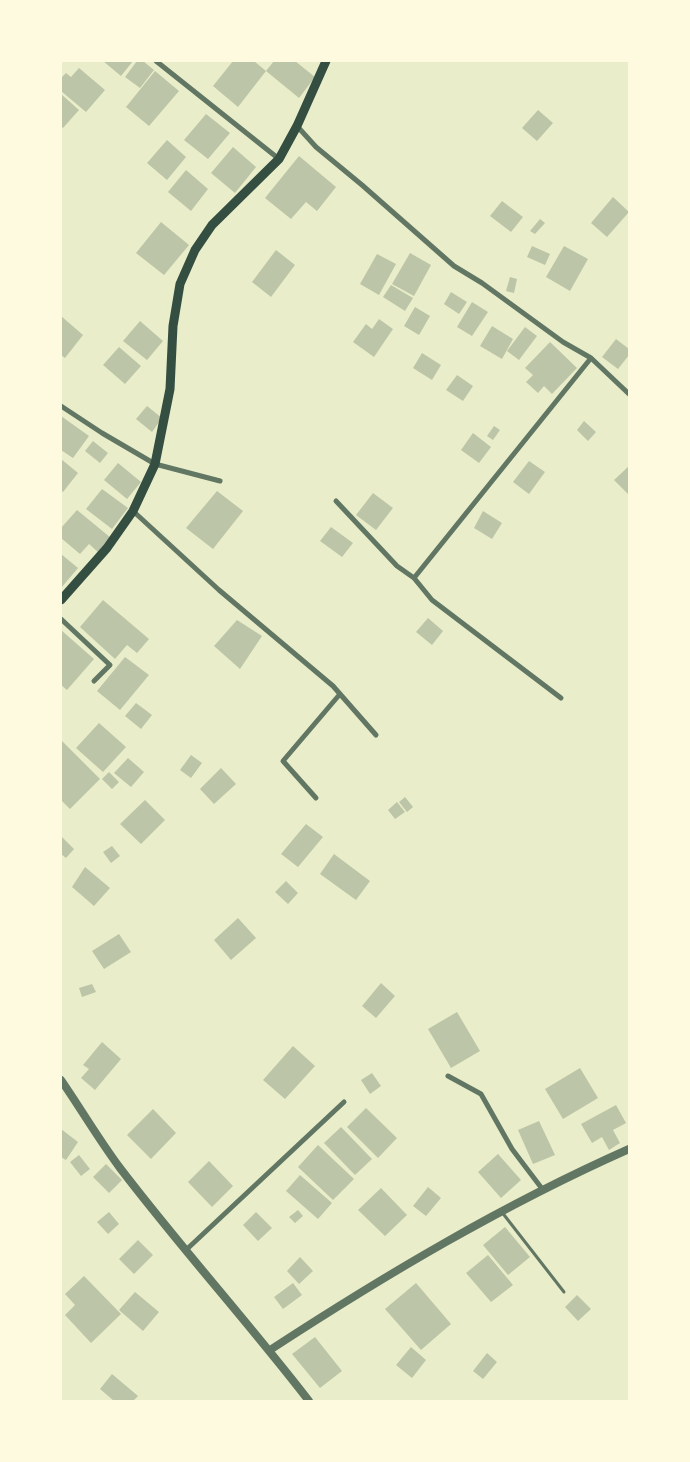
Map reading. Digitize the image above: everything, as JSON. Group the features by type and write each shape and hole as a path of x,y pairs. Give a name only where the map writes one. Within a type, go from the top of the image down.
{"main road":[{"path":"61,600 107,548 133,511 156,464 170,389 174,326 180,284 195,250 212,225 279,159 297,126 326,61"}],"street":[{"path":"156,61 279,159"},
{"path":"297,126 316,147 454,266 482,283 563,342 591,358 629,394"},
{"path":"414,578 591,358"},
{"path":"61,406 94,428 156,464 220,481"},
{"path":"336,501 397,566 414,578 432,600 561,698"},
{"path":"133,511 219,590 333,686 376,736"},
{"path":"61,619 110,665 94,681"},
{"path":"316,798 283,761 340,694"},
{"path":"448,1076 481,1094 512,1149 543,1190"},
{"path":"61,1080 120,1167 310,1401"},
{"path":"186,1250 344,1102"},
{"path":"270,1350 346,1301 501,1211 629,1149"}],"lane":[{"path":"501,1211 564,1292"}],"building":[{"path":"103,61 133,61 121,76"},
{"path":"137,61 143,61 154,70 140,88 125,77"},
{"path":"233,61 254,61 266,71 238,107 213,86"},
{"path":"274,61 295,61 315,77 299,98 266,71"},
{"path":"79,68 105,90 86,112 61,91 61,78 66,73 71,77"},
{"path":"155,71 179,91 149,126 126,107"},
{"path":"61,94 79,110 63,128 61,126"},
{"path":"538,110 553,123 537,141 522,128"},
{"path":"206,114 230,133 208,159 184,140"},
{"path":"167,140 186,157 167,180 147,163"},
{"path":"233,147 256,167 235,193 211,173"},
{"path":"299,156 336,187 317,211 306,202 291,219 265,198"},
{"path":"186,170 208,189 191,211 168,192"},
{"path":"613,197 629,212 607,237 591,223"},
{"path":"502,201 523,217 511,232 490,216"},
{"path":"540,219 545,223 535,234 530,231"},
{"path":"161,222 189,245 164,275 136,253"},
{"path":"532,246 550,254 545,265 527,257"},
{"path":"564,246 588,259 570,291 546,277"},
{"path":"276,250 295,265 271,297 252,282"},
{"path":"410,253 431,265 414,296 392,284"},
{"path":"377,254 396,264 379,295 360,284"},
{"path":"510,277 517,279 514,293 506,291"},
{"path":"391,285 413,298 405,311 383,297"},
{"path":"451,292 467,302 459,314 444,304"},
{"path":"472,302 488,312 472,336 457,327"},
{"path":"415,307 430,316 419,335 404,326"},
{"path":"61,316 83,335 65,358 61,355"},
{"path":"379,319 393,329 374,357 353,342 366,324 372,329"},
{"path":"140,321 163,341 147,360 123,341"},
{"path":"492,326 513,339 502,359 480,346"},
{"path":"525,327 537,336 519,360 507,351"},
{"path":"616,339 629,349 629,355 618,369 602,357"},
{"path":"550,342 577,368 552,394 544,386 538,393 526,382 533,375 525,368"},
{"path":"119,347 141,366 125,384 103,365"},
{"path":"422,353 441,365 432,380 413,368"},
{"path":"457,375 473,386 463,401 446,390"},
{"path":"147,406 162,418 152,432 136,419"},
{"path":"61,416 89,436 73,458 61,450"},
{"path":"584,421 596,432 588,441 577,430"},
{"path":"494,426 500,430 493,440 487,436"},
{"path":"473,433 491,447 479,463 461,450"},
{"path":"93,441 108,453 100,463 85,451"},
{"path":"61,459 78,473 63,492 61,490"},
{"path":"529,461 545,472 529,494 513,482"},
{"path":"118,463 141,482 127,499 104,480"},
{"path":"629,466 629,495 614,480"},
{"path":"102,489 128,508 112,529 86,509"},
{"path":"217,491 243,511 213,549 186,528"},
{"path":"373,493 393,508 376,530 356,515"},
{"path":"77,510 111,538 99,553 89,544 80,554 61,538 61,528"},
{"path":"483,511 502,523 492,539 474,528"},
{"path":"331,527 353,543 342,557 320,541"},
{"path":"61,554 78,568 61,588"},
{"path":"103,600 149,639 137,653 127,645 115,659 80,627"},
{"path":"428,618 443,631 432,645 416,632"},
{"path":"237,620 262,636 240,669 214,646"},
{"path":"61,630 94,659 67,690 61,685"},
{"path":"125,657 149,675 120,710 97,691"},
{"path":"136,703 152,715 141,729 125,716"},
{"path":"99,723 126,747 103,772 76,748"},
{"path":"61,740 100,779 70,809 61,800"},
{"path":"191,755 202,763 191,778 180,770"},
{"path":"128,758 144,772 131,787 114,773"},
{"path":"221,768 236,784 214,804 200,789"},
{"path":"109,772 119,782 112,789 102,779"},
{"path":"405,797 413,807 407,812 399,802"},
{"path":"145,800 165,820 141,844 120,824"},
{"path":"397,802 405,812 395,819 388,810"},
{"path":"306,824 323,837 298,867 281,854"},
{"path":"61,836 74,849 66,858 61,854"},
{"path":"112,846 120,856 111,863 103,852"},
{"path":"334,854 370,881 356,900 320,874"},
{"path":"85,867 110,888 94,906 72,887"},
{"path":"286,881 298,893 288,904 275,892"},
{"path":"238,918 256,938 231,960 214,940"},
{"path":"119,934 131,952 104,969 92,951"},
{"path":"381,983 395,996 376,1018 362,1006"},
{"path":"92,984 96,992 82,997 79,988"},
{"path":"457,1012 480,1051 451,1068 428,1029"},
{"path":"102,1042 121,1059 95,1090 81,1078 89,1069 83,1065"},
{"path":"293,1046 315,1066 285,1099 263,1080"},
{"path":"580,1068 598,1098 563,1119 545,1089"},
{"path":"372,1073 381,1086 370,1094 361,1080"},
{"path":"616,1105 626,1123 613,1130 620,1143 609,1150 602,1137 592,1143 581,1124"},
{"path":"366,1108 397,1138 378,1158 347,1127"},
{"path":"153,1109 176,1133 151,1159 127,1135"},
{"path":"539,1121 555,1155 533,1164 518,1130"},
{"path":"341,1127 372,1159 355,1175 324,1143"},
{"path":"61,1129 78,1142 66,1160 61,1157"},
{"path":"318,1145 354,1179 333,1200 298,1167"},
{"path":"498,1154 521,1180 501,1198 478,1172"},
{"path":"79,1155 90,1169 81,1176 70,1162"},
{"path":"209,1161 233,1186 212,1207 188,1182"},
{"path":"106,1164 122,1180 109,1193 93,1177"},
{"path":"300,1175 332,1203 318,1219 286,1191"},
{"path":"428,1187 441,1198 426,1216 413,1206"},
{"path":"381,1188 407,1215 385,1236 358,1210"},
{"path":"298,1210 303,1216 295,1223 289,1217"},
{"path":"109,1212 119,1224 108,1234 97,1222"},
{"path":"256,1212 272,1228 258,1241 243,1225"},
{"path":"505,1227 530,1257 508,1275 483,1245"},
{"path":"138,1240 153,1255 134,1274 119,1259"},
{"path":"488,1255 513,1285 491,1302 466,1273"},
{"path":"300,1257 313,1271 299,1284 287,1271"},
{"path":"84,1276 121,1314 91,1343 65,1315 75,1305 65,1294"},
{"path":"293,1283 302,1295 283,1309 274,1297"},
{"path":"416,1283 451,1324 421,1350 385,1309"},
{"path":"135,1292 159,1312 143,1331 119,1310"},
{"path":"577,1295 591,1309 578,1321 565,1307"},
{"path":"315,1337 342,1371 320,1388 292,1354"},
{"path":"411,1347 426,1360 412,1378 396,1365"},
{"path":"487,1353 497,1362 483,1379 473,1371"},
{"path":"112,1374 138,1396 133,1401 114,1401 100,1389"}]}
